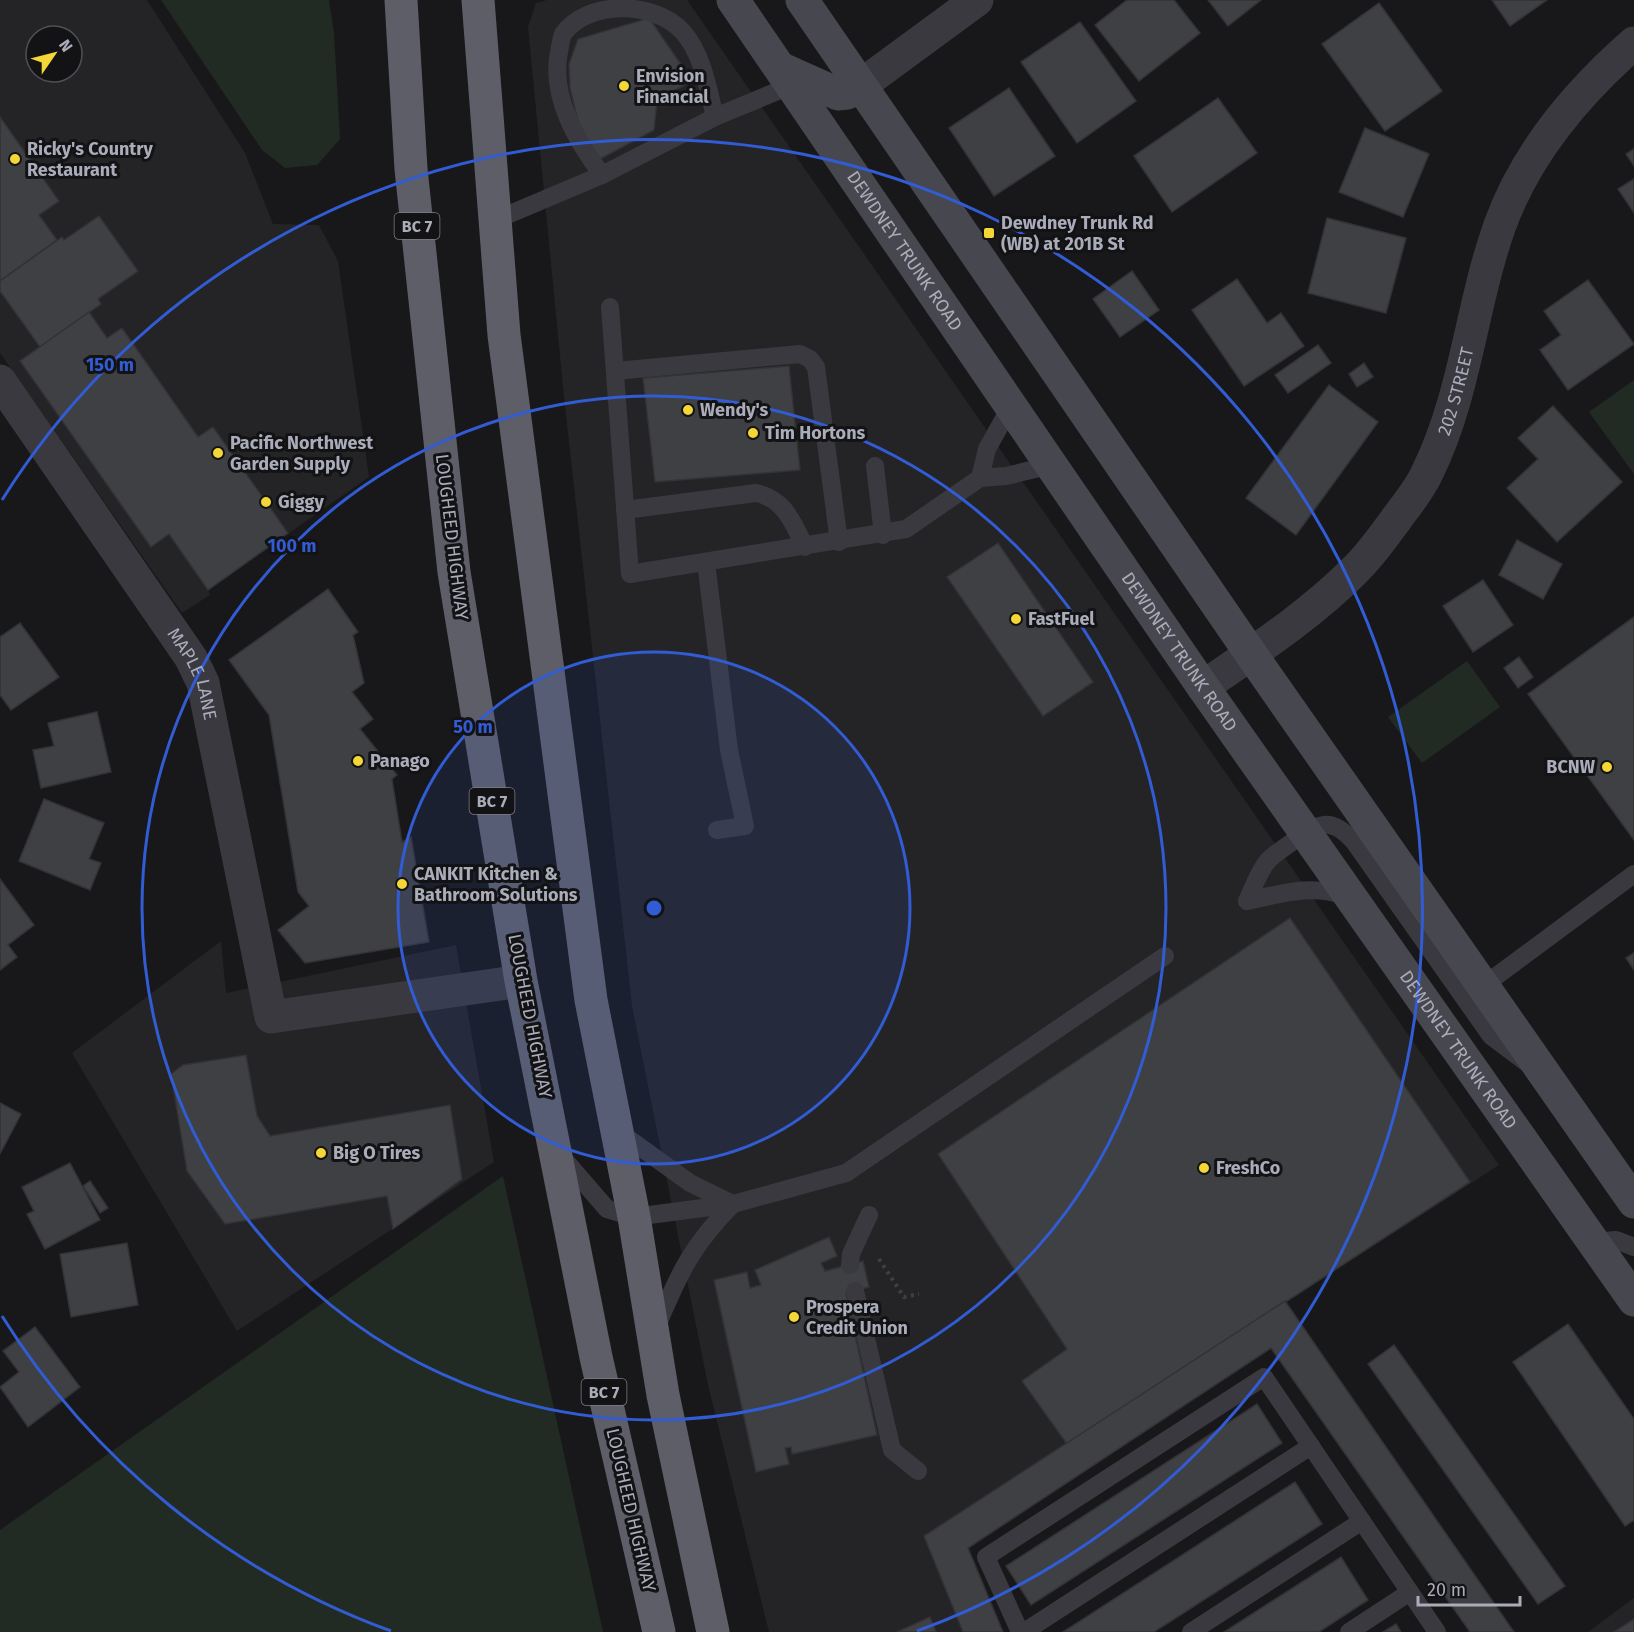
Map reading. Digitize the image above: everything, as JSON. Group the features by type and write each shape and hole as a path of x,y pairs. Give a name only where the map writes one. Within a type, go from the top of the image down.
{"highway":[{"name":"LOUGHEED HIGHWAY","path":"401,0 411,169 454,572 521,981 596,1357 659,1632"},
{"path":"478,0 493,221 506,347 591,1000 634,1217 663,1395 713,1632"}],"main road":[{"name":"DEWDNEY TRUNK ROAD","path":"733,0 1203,687 1634,1300"},
{"path":"802,0 1251,654 1634,1202"},
{"path":"786,76 838,94 847,93 860,86"}],"street":[{"path":"860,86 977,0"},
{"name":"202 STREET","path":"1203,687 1296,622 1355,570 1401,513 1427,474 1456,401 1489,261 1501,223 1514,196 1531,162 1574,102 1634,44"},
{"name":"MAPLE LANE","path":"0,381 191,658 204,683 271,1017 521,981"}],"lane":[{"path":"603,175 578,139 567,116 558,62 563,35 579,18 588,13 622,3 644,6 667,17 684,33 699,59 715,117"},
{"path":"493,221 603,175 715,117 786,76"},
{"path":"610,307 630,574 883,535 906,529 980,478 1006,476 1052,465"},
{"path":"615,371 800,354 810,359 816,367 839,542"},
{"path":"980,478 987,449 1011,406"},
{"path":"875,466 883,535"},
{"path":"625,510 756,493 776,500 790,514 805,547"},
{"path":"706,562 729,750 745,826 717,830"},
{"path":"1350,896 1327,889 1306,888 1246,901 1268,861 1305,832 1319,824 1331,825 1349,836 1491,1036 1497,1043 1545,1075"},
{"path":"1483,986 1634,874"},
{"path":"556,1150 607,1209 634,1217 733,1204 846,1173 1165,956"},
{"path":"617,1130 690,1183 733,1204"},
{"path":"653,1334 681,1269 706,1232 733,1204"},
{"path":"850,1265 851,1254 869,1215"},
{"path":"1593,1242 1616,1240 1630,1243 1634,1247"},
{"path":"855,1291 892,1450 918,1472"},
{"path":"1311,1446 1022,1632 986,1557 1264,1377 1311,1446 1362,1521 1437,1632"},
{"path":"1191,1632 1362,1521"},
{"path":"1349,1632 1410,1592"}],"path":[{"path":"876,1254 904,1297 919,1294"}],"shaded area":[{"path":"0,0 147,0 245,153 273,224 319,225 338,261 369,477 208,590 210,595 182,613 0,353"},
{"path":"161,0 329,0 334,33 340,139 317,165 285,168 262,150"},
{"path":"547,0 687,0 1499,1165 924,1536 963,1632 769,1632 708,1385 632,1006 564,397 528,27 536,3"},
{"path":"1634,380 1634,474 1589,412"},
{"path":"1467,661 1500,707 1422,763 1388,717"},
{"path":"221,941 226,993 456,945 494,1162 237,1331 72,1053"},
{"path":"503,1176 603,1632 0,1632 0,1530"},
{"path":"1634,1598 1634,1632 1588,1632"}],"building":[{"path":"1127,0 1174,0 1200,33 1139,81 1095,25"},
{"path":"1208,0 1261,0 1228,26"},
{"path":"1492,0 1547,0 1510,26"},
{"path":"1379,3 1442,91 1385,131 1322,44"},
{"path":"649,18 684,69 701,76 657,100 654,130 600,159 580,130 570,88 569,64 578,39"},
{"path":"1080,22 1136,101 1077,143 1021,62"},
{"path":"1009,88 1055,156 994,196 949,128"},
{"path":"1218,98 1257,153 1172,212 1134,156"},
{"name":"Ricky's Country Restaurant","path":"0,117 59,201 39,215 57,240 0,281"},
{"path":"1365,128 1429,154 1403,217 1339,192"},
{"path":"1634,149 1634,166 1626,154"},
{"path":"1634,179 1634,213 1618,189"},
{"path":"99,216 138,271 98,299 101,304 40,347 0,291 0,281 62,237 64,240"},
{"path":"1327,218 1406,238 1386,313 1308,293"},
{"path":"1132,271 1159,310 1120,337 1093,299"},
{"path":"1237,279 1267,323 1281,313 1304,346 1244,386 1192,310"},
{"path":"1588,280 1634,344 1568,390 1540,350 1561,335 1544,311"},
{"path":"89,312 107,338 122,328 198,437 213,427 288,533 208,590 169,534 151,547 20,361"},
{"path":"1318,345 1331,363 1288,393 1275,375"},
{"path":"1364,363 1373,377 1357,387 1349,374"},
{"path":"789,366 800,470 655,482 643,378"},
{"path":"1329,385 1378,422 1296,535 1246,498"},
{"path":"1553,406 1622,482 1557,542 1507,488 1538,459 1518,438"},
{"path":"1517,540 1562,564 1543,599 1499,575"},
{"path":"998,543 1093,682 1043,716 947,577"},
{"path":"1483,580 1513,625 1473,652 1443,606"},
{"path":"328,589 358,632 353,635 364,683 352,692 373,719 360,729 397,775 392,779 402,842 411,837 429,942 305,963 278,930 309,906 298,892 269,715 229,660"},
{"name":"BCNW","path":"1634,617 1634,840 1528,694"},
{"path":"20,623 59,677 11,710 0,695 0,637"},
{"path":"1519,657 1533,677 1518,688 1504,668"},
{"path":"97,712 111,772 41,788 33,750 54,746 48,723"},
{"path":"44,799 104,823 89,859 101,863 90,890 19,861"},
{"path":"0,879 34,925 8,945 17,957 0,970"},
{"name":"FreshCo","path":"1290,918 1470,1182 1067,1444 1022,1381 1067,1349 938,1154"},
{"path":"1634,953 1634,970 1626,958"},
{"name":"Big O Tires","path":"246,1055 257,1116 270,1136 450,1105 462,1179 393,1229 387,1196 225,1224 187,1171 171,1074 183,1065"},
{"path":"0,1103 21,1114 0,1154"},
{"path":"70,1163 100,1220 45,1249 27,1214 34,1211 22,1187"},
{"path":"90,1181 108,1208 100,1213 83,1186"},
{"path":"829,1237 837,1256 821,1263 825,1271 863,1261 869,1287 846,1293 877,1435 792,1454 791,1447 785,1448 789,1464 756,1472 714,1280 747,1272 750,1288 761,1285 755,1270"},
{"path":"127,1243 138,1305 71,1317 60,1254"},
{"path":"1285,1301 1514,1632 1470,1632 1271,1348 968,1548 1003,1632 963,1632 924,1536"},
{"path":"1568,1324 1634,1419 1634,1520 1625,1526 1513,1362"},
{"path":"35,1327 80,1387 28,1427 0,1387 19,1372 3,1351"},
{"path":"1394,1345 1565,1586 1538,1604 1368,1364"},
{"path":"1257,1404 1282,1443 1031,1605 1006,1566"},
{"path":"1295,1482 1322,1524 1154,1632 1063,1632"},
{"path":"1341,1557 1368,1600 1319,1632 1224,1632"},
{"path":"930,1617 936,1632 897,1632"},
{"path":"1634,1619 1634,1632 1614,1632"},
{"path":"1396,1624 1401,1632 1383,1632"}],"place":[{"name":"Envision Financial","path":"624,86"},
{"name":"Ricky's Country Restaurant","path":"15,159"},
{"name":"Dewdney Trunk Rd (WB) at 201B St","path":"989,233"},
{"name":"Wendy's","path":"688,410"},
{"name":"Tim Hortons","path":"753,433"},
{"name":"Pacific Northwest Garden Supply","path":"218,453"},
{"name":"Giggy","path":"266,502"},
{"name":"FastFuel","path":"1016,619"},
{"name":"Panago","path":"358,761"},
{"name":"BCNW","path":"1607,767"},
{"name":"CANKIT Kitchen & Bathroom Solutions","path":"402,884"},
{"name":"Big O Tires","path":"321,1153"},
{"name":"FreshCo","path":"1204,1168"},
{"name":"Prospera Credit Union","path":"794,1317"}]}
